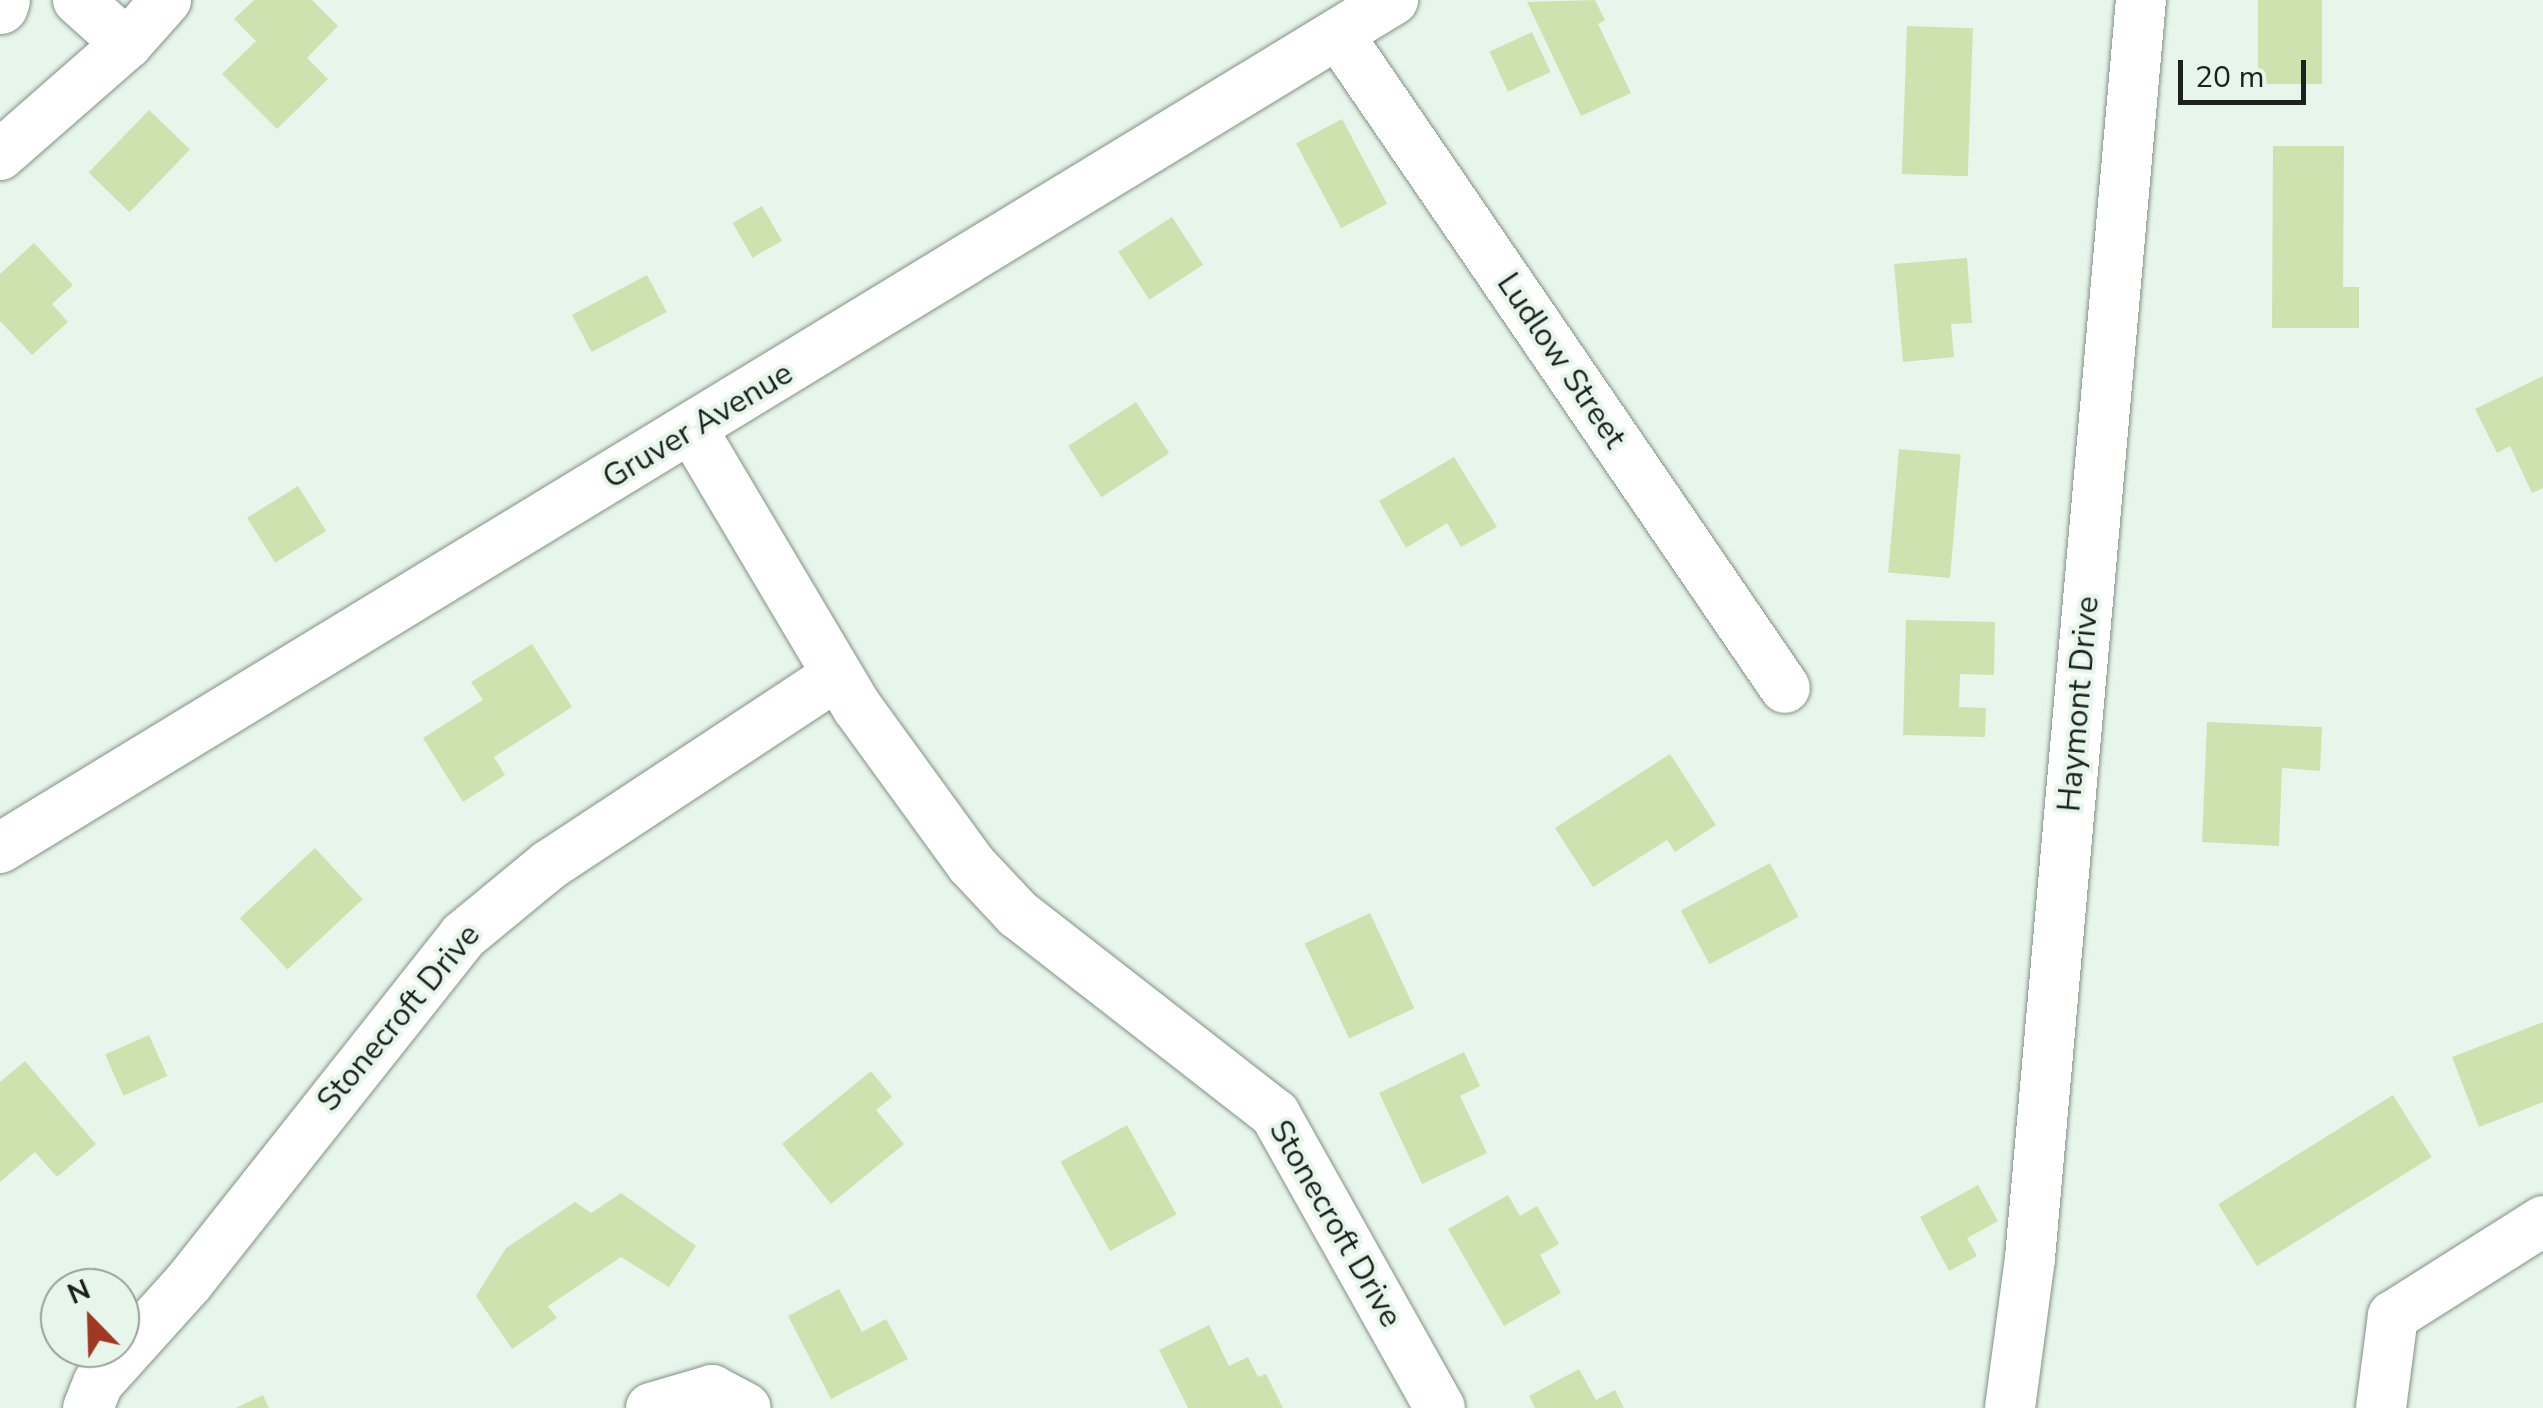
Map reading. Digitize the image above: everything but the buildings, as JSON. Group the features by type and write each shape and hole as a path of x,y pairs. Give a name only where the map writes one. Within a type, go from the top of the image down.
{"street":[{"path":"78,0 127,44"},
{"path":"0,155 127,44 166,0"},
{"name":"Gruver Avenue","path":"0,848 1393,0"},
{"name":"Haymont Drive","path":"2010,1408 2030,1258 2141,0"},
{"name":"Ludlow Street","path":"1338,34 1785,688"},
{"name":"Stonecroft Drive","path":"692,430 836,674 972,864 1018,914 1274,1114 1440,1408"},
{"name":"Stonecroft Drive","path":"88,1408 98,1383 189,1282 462,936 549,865 836,674"},
{"path":"2381,1408 2393,1316 2543,1221"},
{"path":"651,1408 712,1390 746,1408"}]}
